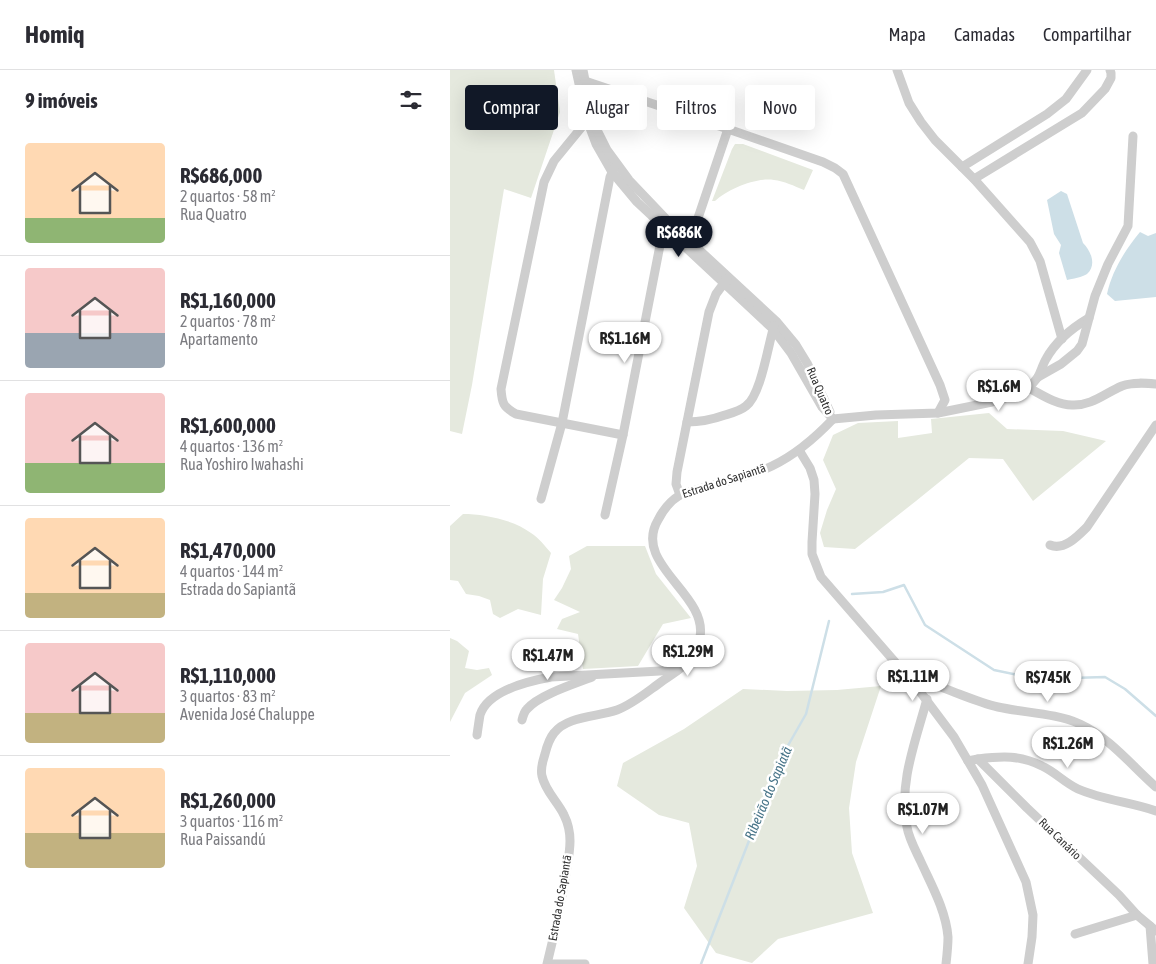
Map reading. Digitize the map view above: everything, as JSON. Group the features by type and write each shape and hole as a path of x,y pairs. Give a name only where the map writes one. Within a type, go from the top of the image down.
{"street":[{"name":"Rua Quatro","path":"576,70 580,85"},
{"name":"Rua Quatro","path":"583,70 585,85"},
{"path":"897,70 909,103 934,140 962,167 1030,242 1040,260 1062,339"},
{"path":"962,167 1047,114 1066,99 1087,70"},
{"path":"974,180 1082,113 1105,89 1111,78 1110,70"},
{"path":"585,81 657,105"},
{"path":"579,130 554,161 544,182 501,389 502,399 506,408 516,414 623,435"},
{"name":"Rua Quatro","path":"592,130 596,144 612,172 637,202 726,279 796,345 808,363 833,419"},
{"name":"Rua Quatro","path":"596,130 616,163 667,226 685,237 726,279"},
{"path":"685,237 693,230 697,221 728,130"},
{"path":"731,130 823,162 843,174 940,386 945,400 938,413"},
{"path":"1038,377 1060,364 1077,351 1082,344 1095,296 1108,264 1128,226 1133,136"},
{"path":"541,499 562,423 608,186 616,163"},
{"path":"605,515 623,435 662,235 667,226"},
{"path":"680,495 676,484 677,472 709,312 716,294 726,279"},
{"path":"833,419 876,415 938,413 992,402 1011,396 1029,388 1038,377 1051,350 1074,326 1089,318"},
{"path":"686,422 711,420 736,412 747,406 758,389 775,325"},
{"path":"1029,388 1055,401 1070,405 1082,405 1095,401 1121,386 1144,383 1156,384"},
{"name":"Estrada do Sapiantã","path":"548,964 561,903 570,840 564,816 542,776 542,764 547,745 553,733 570,721 606,713 629,705 678,670 691,659 700,635 699,619 694,608 659,562 652,539 655,525 663,511 680,495 772,466 815,438 833,419"},
{"path":"1050,545 1054,547 1065,545 1075,539 1087,527 1156,425"},
{"path":"799,450 810,468 814,480 812,554 821,577 927,699 954,737 982,785 1026,882 1033,915 1028,964"},
{"path":"477,734 481,714 487,704 498,694 510,688 551,677 678,670"},
{"path":"522,720 528,708 538,701 560,689 601,674"},
{"path":"915,685 932,684 986,704 1056,717 1080,724 1110,744 1156,787"},
{"path":"927,699 909,765 904,810 907,828 944,916 948,938 946,964"},
{"path":"968,761 978,758 1010,756 1024,758 1043,766 1077,788 1097,796 1131,803 1156,811"},
{"name":"Rua Canário","path":"978,758 1027,808 1119,895 1137,915 1153,928"},
{"path":"1075,934 1137,915"},
{"path":"1153,928 1153,964"},
{"path":"548,964 585,964"}],"shaded area":[{"path":"450,70 554,70 556,85 465,85 465,130 554,130 531,198 504,189 472,385 462,434 450,431"},
{"path":"558,98 560,112 558,118"},
{"path":"735,144 743,144 813,170 804,190 778,181 759,180 735,188 712,201"},
{"path":"1061,191 1067,194 1083,243 1092,258 1092,266 1087,274 1067,280 1059,253 1061,245 1054,234 1047,200"},
{"path":"1140,232 1148,236 1156,233 1156,297 1115,301 1107,294 1112,277 1124,253"},
{"path":"989,413 1007,429 1063,431 1106,441 1033,501 1003,459 969,458 855,549 824,547 820,533 836,489 823,460 833,435 858,423 898,421 898,438 932,433 931,419"},
{"path":"463,514 480,515 508,521 524,528 537,537 551,553 543,579 541,615 518,609 500,618 493,614 490,600 466,594 458,581 450,580 450,526"},
{"path":"587,546 645,546 656,574 691,618 663,624 638,666 583,669 578,634 557,629 562,619 580,612 554,600 571,569 569,556"},
{"path":"450,638 469,651 465,668 477,670 489,668 492,675 465,693 450,722"},
{"path":"881,686 856,762 849,808 852,853 873,913 778,939 752,963 716,953 684,908 697,866 689,823 659,815 617,786 623,763 684,729 743,689 787,691 837,690"}],"waterway":[{"path":"852,594 883,592 904,585 925,625 994,670 1038,679 1105,677 1125,689 1156,716"},
{"name":"Ribeirão do Sapiatã","path":"701,964 782,756 806,714 829,621"}]}
